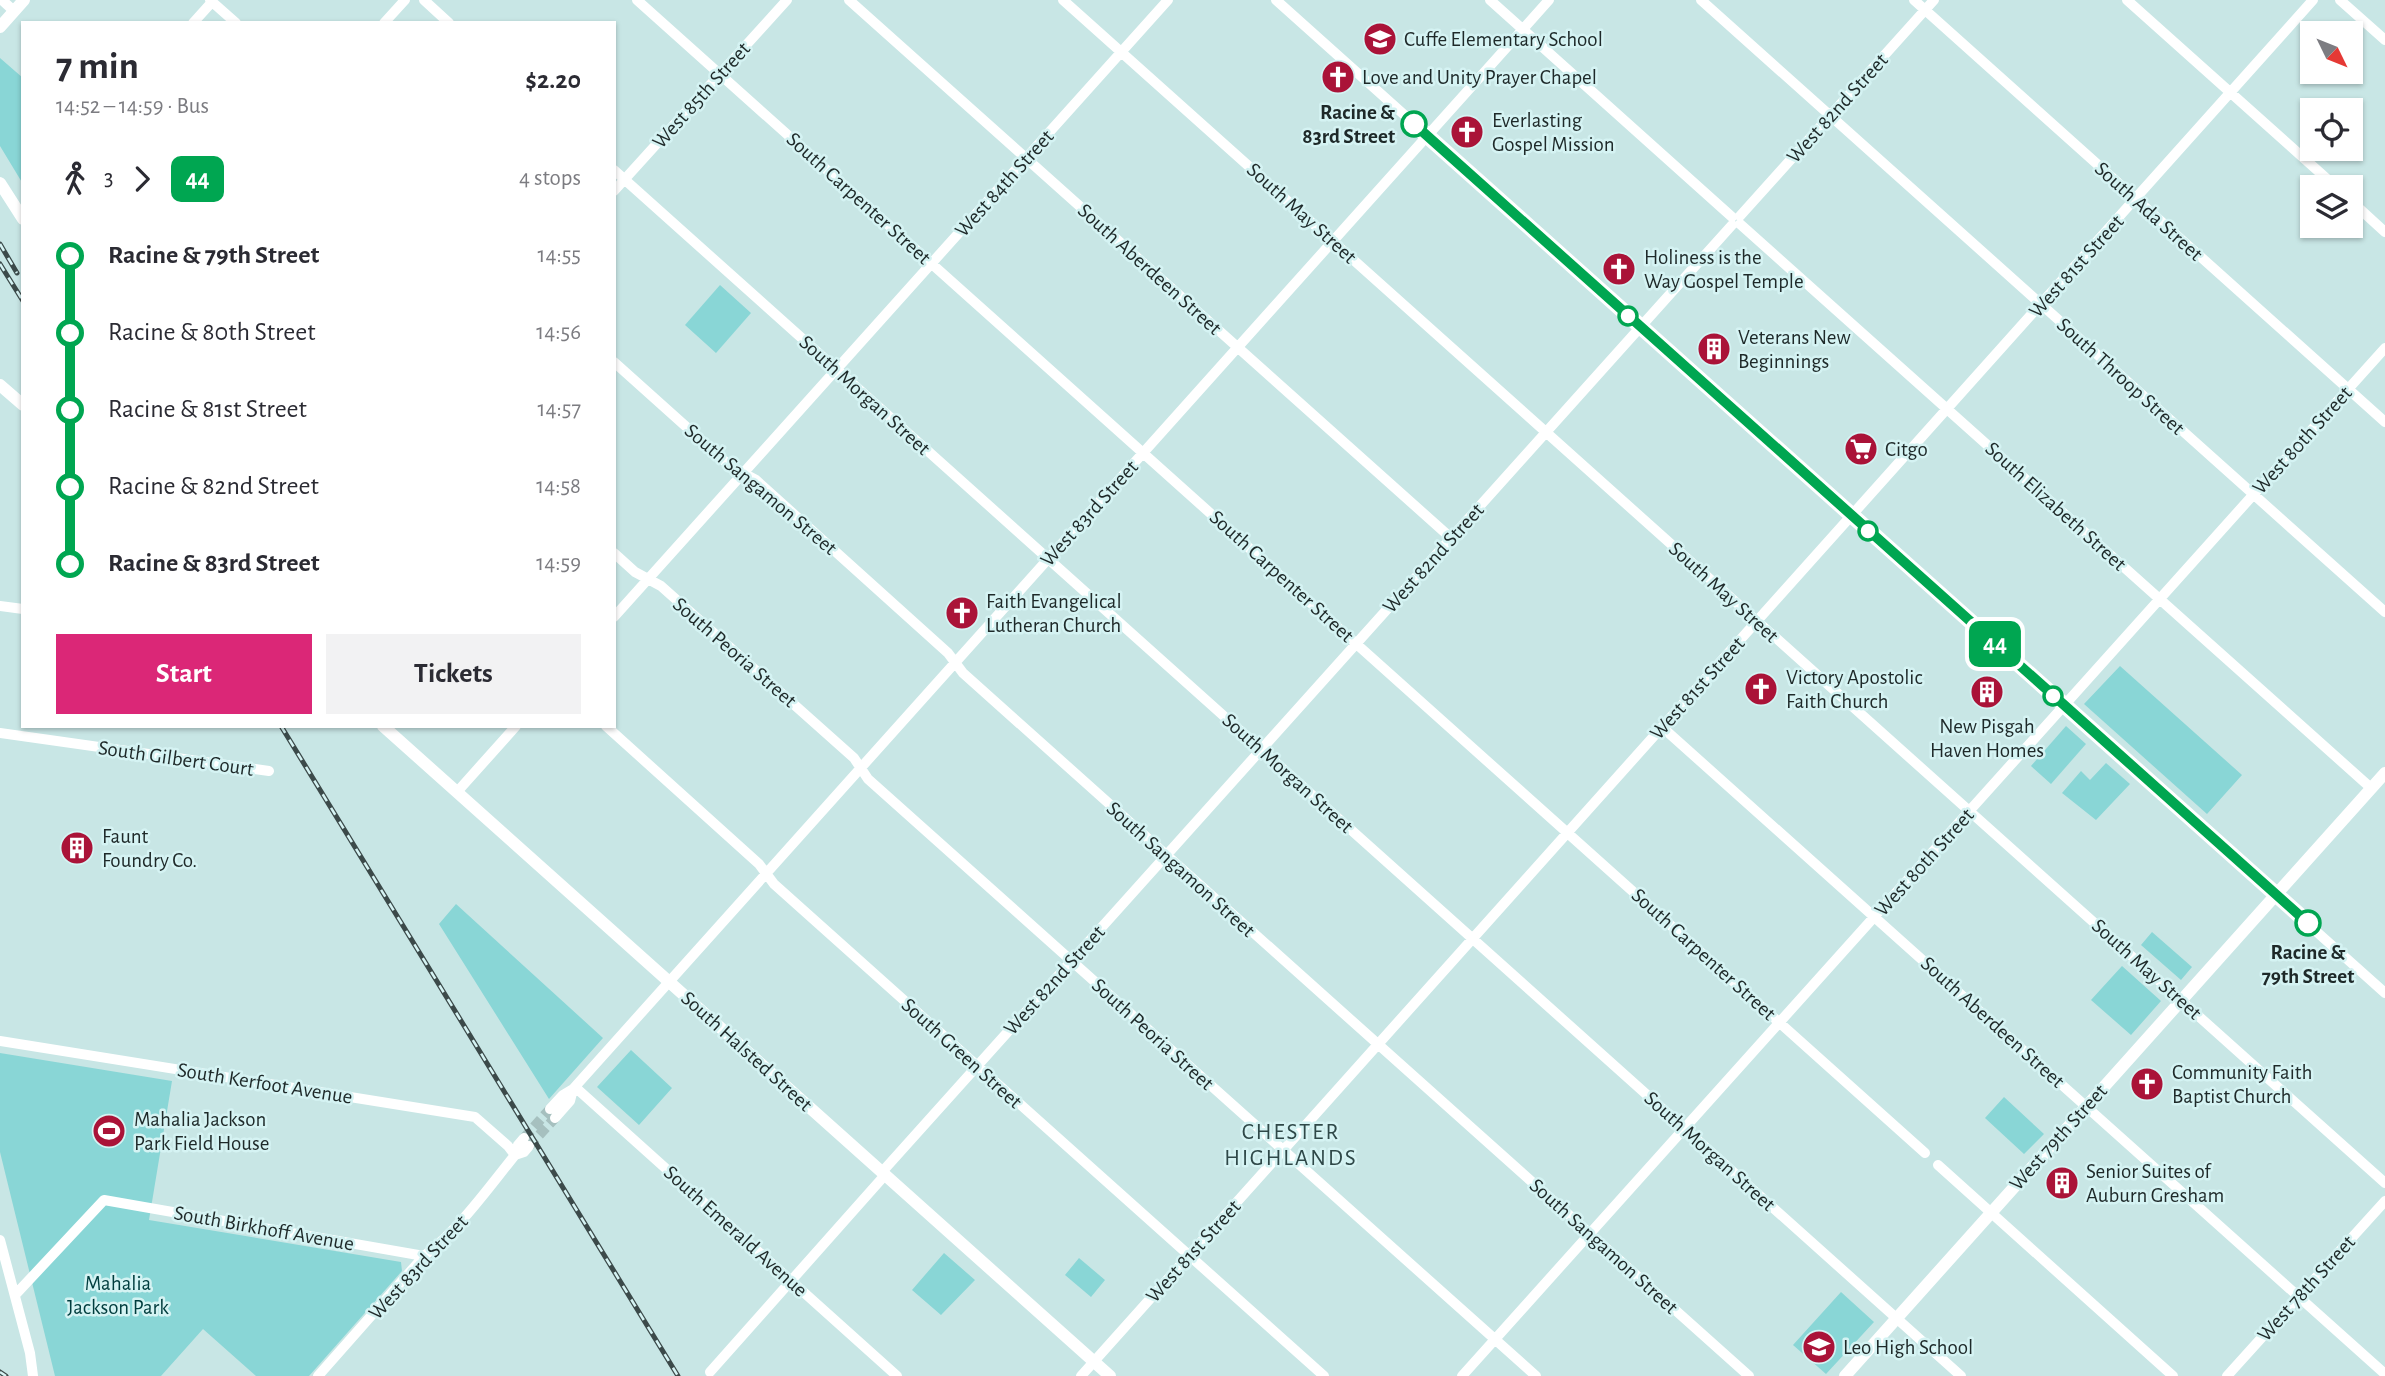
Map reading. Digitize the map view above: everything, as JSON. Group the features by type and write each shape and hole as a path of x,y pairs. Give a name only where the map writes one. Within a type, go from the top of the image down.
{"main road":[{"path":"0,27 24,0"},
{"path":"0,183 21,214"},
{"path":"0,385 21,403"},
{"name":"South Halsted Street","path":"385,728 1110,1376"},
{"name":"West 79th Street","path":"1844,1376 2385,773"}],"street":[{"path":"2,0 14,11"},
{"path":"386,21 405,0"},
{"path":"424,0 447,21"},
{"name":"South Carpenter Street","path":"638,0 1925,1153"},
{"name":"West 85th Street","path":"616,189 787,0"},
{"name":"South Aberdeen Street","path":"849,0 1451,538"},
{"name":"South May Street","path":"1063,0 2385,1183"},
{"name":"West 84th Street","path":"616,615 1168,0"},
{"path":"1276,0 2276,895 2384,988"},
{"name":"South Elizabeth Street","path":"1490,0 2371,788"},
{"name":"West 83rd Street","path":"552,1113 563,1095 574,1088 1549,0"},
{"name":"South Throop Street","path":"1701,0 2385,612"},
{"name":"South Ada Street","path":"1914,0 2385,422"},
{"name":"West 82nd Street","path":"710,1372 977,1066 1934,0"},
{"path":"2127,0 2323,175"},
{"name":"West 81st Street","path":"1081,1376 2314,0"},
{"path":"2340,0 2385,40"},
{"path":"195,21 211,1 234,21"},
{"name":"South Morgan Street","path":"616,172 1961,1376"},
{"path":"2363,212 2385,232"},
{"name":"West 80th Street","path":"1462,1376 2385,348"},
{"name":"South Sangamon Street","path":"616,364 730,466 756,480 948,653 963,673 1749,1376"},
{"name":"South Peoria Street","path":"616,555 635,572 661,586 834,740 854,758 868,779 1536,1376"},
{"path":"0,606 21,609"},
{"name":"South Aberdeen Street","path":"1662,727 2385,1374"},
{"path":"457,792 514,728"},
{"name":"South Green Street","path":"608,728 759,864 774,884 1324,1376"},
{"name":"South Gilbert Court","path":"0,733 269,771"},
{"name":"South Kerfoot Avenue","path":"0,1041 475,1117 515,1154"},
{"name":"South Emerald Avenue","path":"574,1088 894,1375"},
{"name":"West 83rd Street","path":"318,1376 424,1256 462,1221 515,1154 518,1145 527,1142"},
{"path":"1938,1165 2173,1376"},
{"name":"South Birkhoff Avenue","path":"15,1295 104,1200 424,1256"},
{"name":"West 78th Street","path":"2227,1376 2385,1201"},
{"path":"0,1240 3,1261 30,1353 33,1376"},
{"path":"30,1353 42,1376"}],"green space":[{"path":"0,58 21,76 21,181 0,146"},
{"path":"720,285 751,313 716,353 685,325"},
{"path":"2120,666 2242,775 2207,814 2084,704"},
{"path":"2066,726 2086,744 2051,784 2031,766"},
{"path":"2106,763 2130,784 2096,820 2062,793 2081,771 2090,780"},
{"path":"456,904 603,1038 549,1099 439,924"},
{"path":"2152,932 2192,967 2181,980 2141,945"},
{"path":"2122,966 2161,1001 2131,1035 2091,1000"},
{"path":"631,1050 672,1088 639,1125 597,1087"},
{"name":"Mahalia Jackson Park","path":"0,1053 172,1081 149,1220 401,1262 402,1271 309,1376 256,1376 203,1329 161,1376 55,1376 0,1152"},
{"path":"2004,1097 2044,1134 2024,1154 1985,1118"},
{"path":"944,1253 975,1280 941,1315 912,1290"},
{"path":"1079,1258 1105,1280 1091,1297 1065,1275"},
{"name":"Leo High School","path":"1841,1292 1874,1322 1826,1374 1793,1345"}],"tunnel":[{"path":"524,1138 550,1109"},
{"path":"529,1146 555,1118"}],"railway":[{"path":"0,244 17,273"},
{"path":"0,264 21,298"},
{"path":"282,728 678,1376"},
{"path":"0,1372 6,1376"}],"bus line":[{"name":"44","path":"1414,124 2308,923"}],"place":[{"name":"Cuffe Elementary School","path":"1380,39"},
{"name":"Love and Unity Prayer Chapel","path":"1338,77"},
{"name":"Racine & 83rd Street","path":"1414,124"},
{"name":"Everlasting Gospel Mission","path":"1467,132"},
{"name":"Holiness is the Way Gospel Temple","path":"1619,269"},
{"name":"Veterans New Beginnings","path":"1714,349"},
{"name":"Citgo","path":"1861,449"},
{"name":"Faith Evangelical Lutheran Church","path":"962,613"},
{"name":"Victory Apostolic Faith Church","path":"1761,689"},
{"name":"New Pisgah Haven Homes","path":"1987,692"},
{"name":"Faunt Foundry Co.","path":"77,848"},
{"name":"Racine & 79th Street","path":"2308,923"},
{"name":"Community Faith Baptist Church","path":"2147,1084"},
{"name":"Mahalia Jackson Park Field House","path":"109,1131"},
{"name":"Senior Suites of Auburn Gresham","path":"2062,1183"},
{"name":"Leo High School","path":"1819,1347"}],"district":[{"name":"CHESTER HIGHLANDS","path":"1291,1144"}]}
